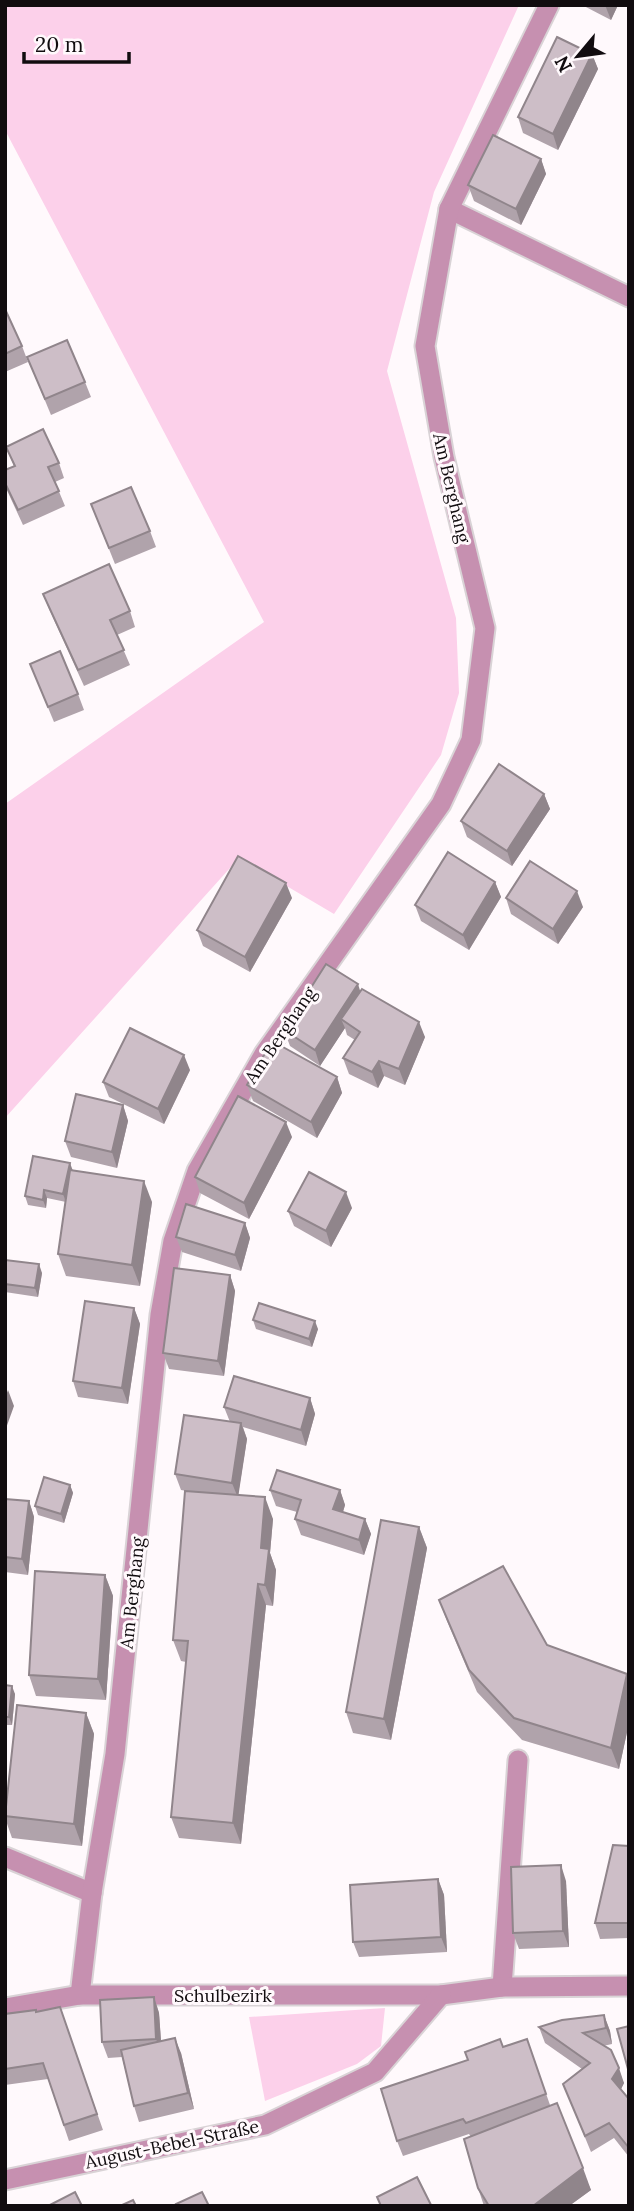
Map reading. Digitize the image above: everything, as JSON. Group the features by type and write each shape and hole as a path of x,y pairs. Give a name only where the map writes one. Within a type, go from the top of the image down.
{"street":[{"name":"Am Berghang","path":"80,1995 92,1894 115,1754 160,1315 173,1241 197,1171 264,1055 441,804 471,740 485,628 443,457 425,346 449,209 549,5"},
{"path":"449,209 629,297"},
{"path":"502,1987 518,1760"},
{"path":"5,1857 92,1894"},
{"path":"441,1995 502,1987 629,1986"},
{"name":"Schulbezirk","path":"5,2008 80,1995 441,1995"},
{"name":"August-Bebel-Straße","path":"5,2180 265,2124 375,2073 441,1995"}],"shaded area":[{"path":"5,5 519,5 434,192 387,371 456,618 459,693 441,755 334,914 239,858 5,1118 5,804 264,622 5,130"},
{"path":"385,2008 381,2046 357,2064 265,2101 249,2017"}],"building":[{"path":"557,37 592,54 553,134 518,117"},
{"path":"493,135 541,159 516,209 468,185"},
{"path":"5,309 22,346 5,354"},
{"path":"67,340 85,382 45,399 27,357"},
{"path":"43,429 59,463 48,467 59,491 18,510 5,483 5,470 15,466 6,447"},
{"path":"131,487 150,531 109,548 91,504"},
{"path":"109,564 130,611 110,620 124,650 78,670 43,594"},
{"path":"60,651 78,694 48,707 30,664"},
{"path":"499,764 544,794 507,851 461,821"},
{"path":"448,852 495,882 463,935 415,905"},
{"path":"238,856 286,883 245,957 197,930"},
{"path":"530,861 577,891 553,929 506,898"},
{"path":"326,964 358,984 315,1050 284,1030"},
{"path":"362,989 419,1022 399,1069 379,1061 372,1072 343,1058 360,1032 341,1019"},
{"path":"130,1028 184,1055 158,1109 103,1082"},
{"path":"272,1041 337,1077 311,1122 247,1085"},
{"path":"76,1094 123,1105 112,1152 65,1141"},
{"path":"238,1096 286,1122 244,1203 195,1177"},
{"path":"33,1156 70,1163 63,1194 44,1190 43,1200 25,1196"},
{"path":"70,1170 144,1181 132,1265 58,1254"},
{"path":"309,1172 346,1192 326,1231 288,1211"},
{"path":"186,1204 245,1223 235,1255 176,1237"},
{"path":"5,1260 39,1264 35,1288 5,1284"},
{"path":"174,1268 230,1275 218,1361 163,1353"},
{"path":"85,1301 134,1308 122,1388 73,1381"},
{"path":"259,1303 315,1321 309,1339 253,1320"},
{"path":"234,1376 310,1398 301,1430 224,1407"},
{"path":"184,1415 241,1423 232,1483 175,1474"},
{"path":"277,1470 340,1490 333,1509 365,1519 359,1540 295,1519 301,1500 270,1490"},
{"path":"44,1477 70,1485 61,1514 35,1506"},
{"path":"185,1491 265,1497 261,1548 269,1549 265,1585 258,1584 233,1823 171,1817 188,1641 173,1640"},
{"path":"5,1499 29,1501 22,1559 5,1557"},
{"path":"381,1520 419,1527 384,1719 346,1712"},
{"path":"503,1566 547,1645 627,1674 611,1748 514,1718 469,1670 439,1600"},
{"path":"35,1571 105,1575 98,1679 29,1675"},
{"path":"5,1685 12,1686 9,1717 5,1717"},
{"path":"17,1705 86,1713 74,1824 5,1816"},
{"path":"613,1845 629,1846 629,1923 595,1923"},
{"path":"561,1865 563,1931 513,1933 511,1867"},
{"path":"438,1879 441,1937 353,1942 350,1885"},
{"path":"154,1997 156,2039 102,2042 100,2000"},
{"path":"60,2007 97,2114 64,2125 43,2063 5,2069 5,2014"},
{"path":"604,2015 606,2028 583,2033 611,2050 619,2068 612,2079 629,2099 629,2148 609,2123 585,2136 563,2084 590,2063 539,2027 562,2020"},
{"path":"629,2026 629,2068 628,2069 617,2029"},
{"path":"175,2038 188,2093 134,2106 121,2050"},
{"path":"500,2039 503,2047 527,2039 546,2094 466,2123 463,2119 397,2141 381,2089 468,2060 465,2052"},
{"path":"557,2103 583,2168 533,2206 489,2206 478,2188 464,2139"},
{"path":"417,2177 431,2205 381,2206 377,2197"},
{"path":"75,2192 82,2206 48,2206"},
{"path":"202,2192 209,2206 177,2206 176,2204"},
{"path":"133,2200 136,2206 120,2206"}]}
